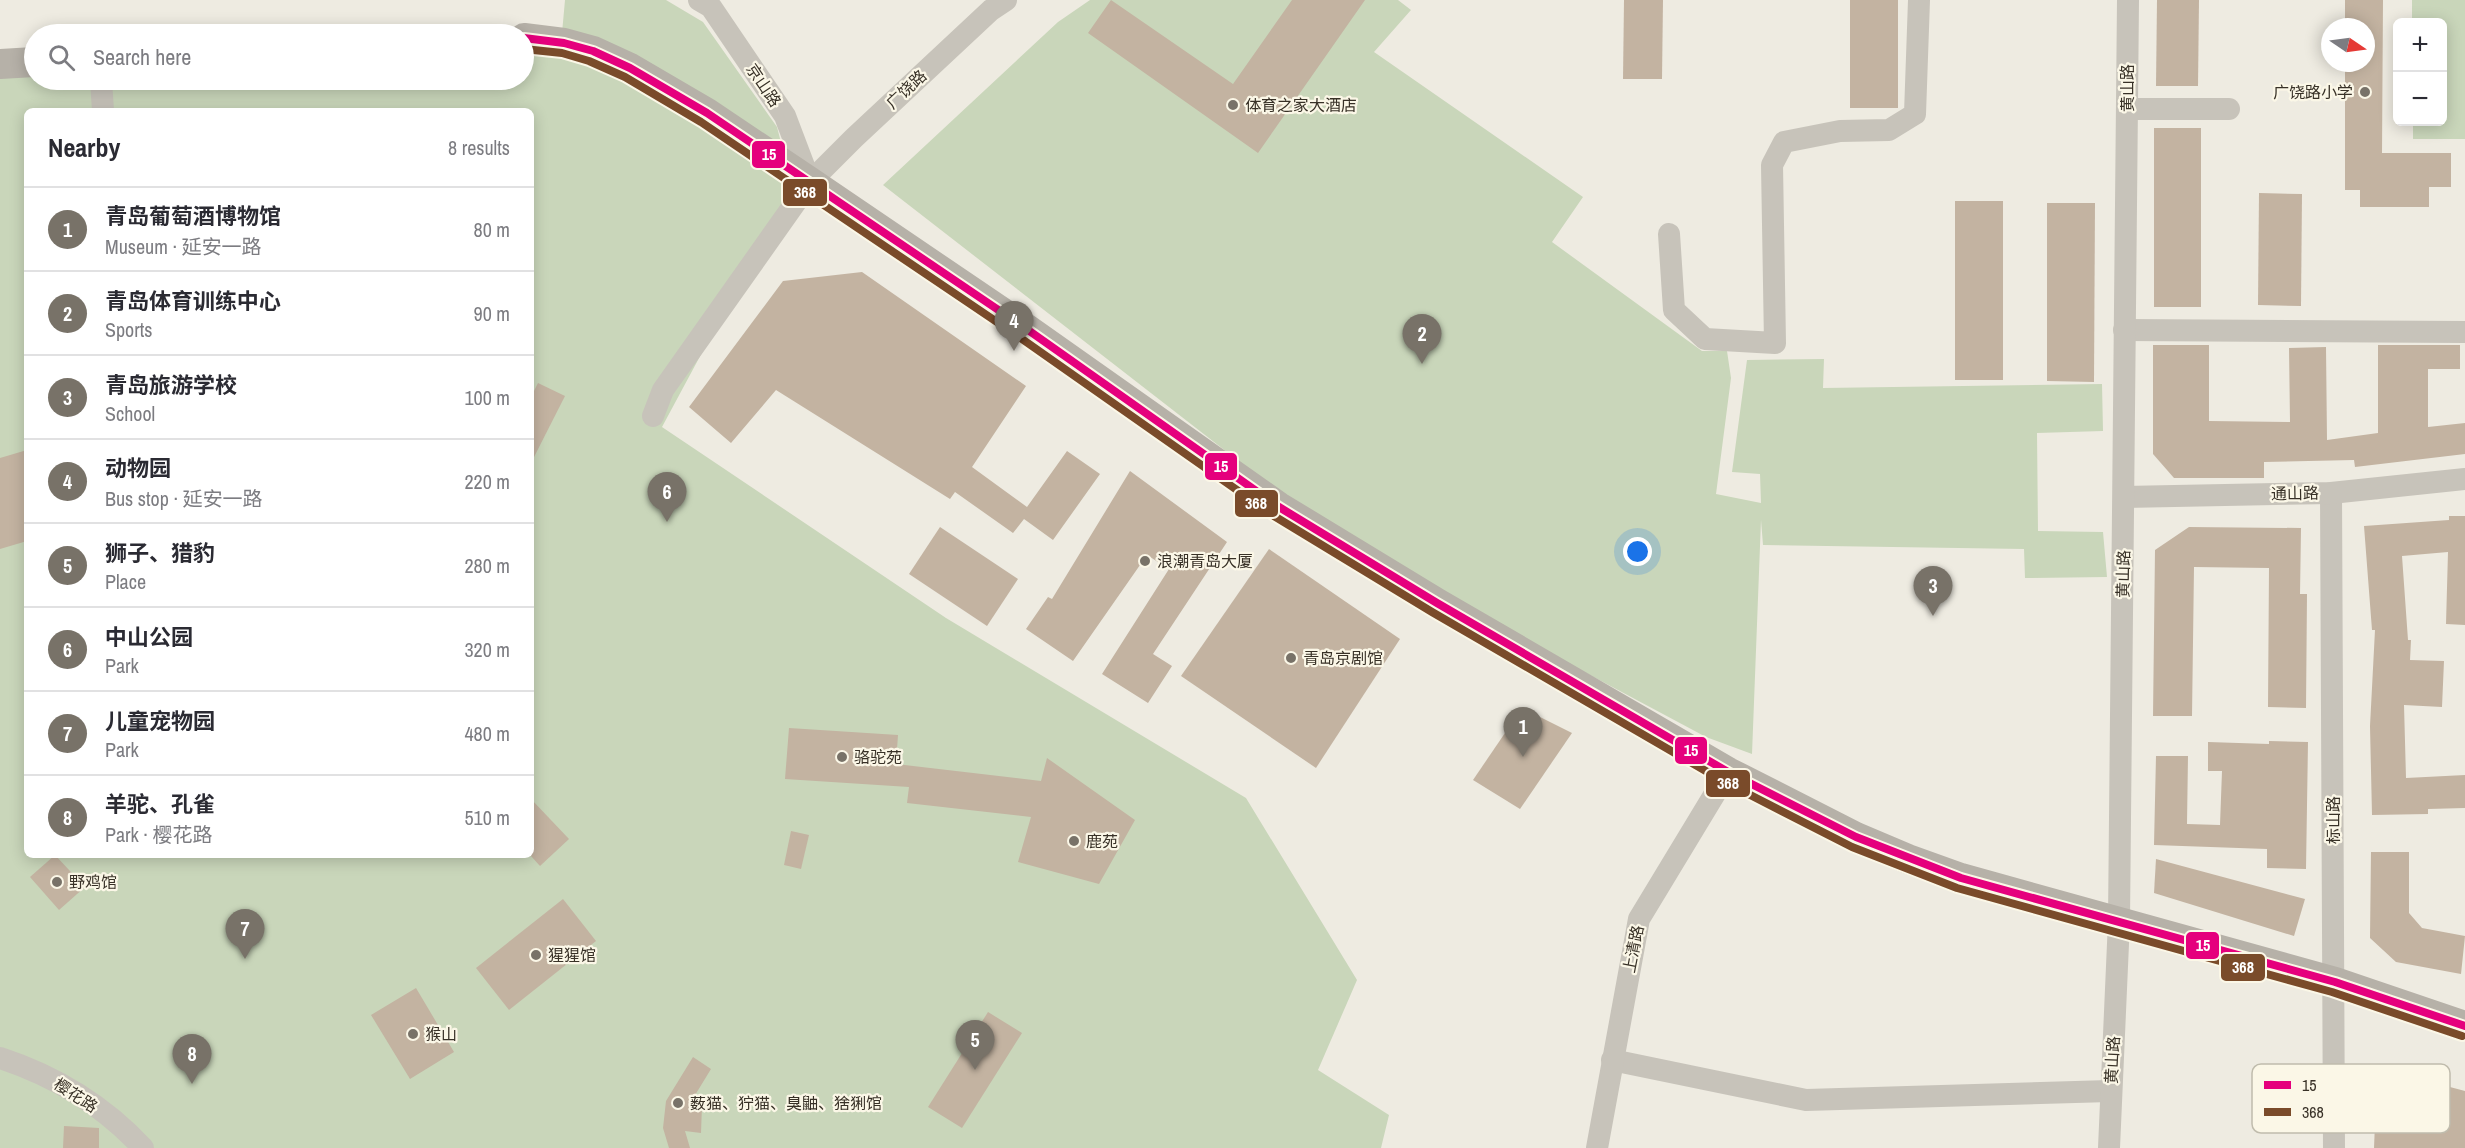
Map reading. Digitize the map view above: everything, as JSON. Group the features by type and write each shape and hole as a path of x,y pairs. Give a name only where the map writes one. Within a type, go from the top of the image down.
{"main road":[{"path":"534,39 564,43 593,51 630,68 707,113 1028,330 1279,507 1437,603 1728,772 1856,837 1908,860 1961,878 2335,982 2465,1026"},
{"path":"0,64 24,63"}],"street":[{"name":"京山路","path":"699,0 711,7 785,116 810,182"},
{"name":"广饶路","path":"653,416 663,390 810,182 991,10 1006,0"},
{"path":"1670,234 1674,310 1705,339 1775,343 1772,165 1784,142 1840,131 1889,130 1915,114 1919,0"},
{"name":"黄山路","path":"2109,1148 2119,921 2128,0"},
{"path":"102,90 103,108"},
{"path":"2127,109 2229,110"},
{"path":"2124,330 2465,332"},
{"name":"通山路","path":"2124,496 2331,492 2465,479"},
{"name":"标山路","path":"2331,492 2335,1064"},
{"name":"上清路","path":"1597,1148 1639,919 1728,772"},
{"name":"樱花路","path":"0,1058 36,1070 87,1098 143,1148"},
{"path":"1612,1060 1806,1100 2110,1091"},
{"name":"标山路","path":"2334,1133 2334,1148"}],"green space":[{"path":"565,0 666,0 703,22 777,127 792,185 662,427 946,618 1246,798 1357,980 1318,1070 1389,1115 1381,1148 0,1148 0,55 24,54 24,90 534,90 534,37 561,44"},
{"path":"1090,0 1398,0 1411,10 1374,52 1583,197 1552,242 1702,351 1727,351 1731,378 1716,494 1761,503 1760,474 1732,472 1747,360 1824,359 1823,388 2102,384 2103,431 2037,433 2038,531 2103,532 2107,577 2025,578 2024,549 1763,545 1761,520 1752,754 1706,737 1530,643 1285,497 883,185 1058,22"},
{"path":"2412,0 2465,0 2465,139 2413,139 2413,126 2447,126 2447,18 2412,18"}],"building":[{"path":"1111,0 1233,84 1292,0 1365,0 1258,153 1088,33"},
{"path":"1624,0 1663,0 1662,79 1623,79"},
{"path":"1850,0 1898,0 1898,108 1850,108"},
{"path":"2157,0 2199,0 2198,86 2156,86"},
{"path":"2345,0 2383,0 2382,153 2451,153 2451,187 2429,187 2429,207 2360,207 2360,190 2345,190 2345,72 2375,72 2375,18 2345,18"},
{"path":"2154,128 2201,128 2201,307 2154,307"},
{"path":"2259,193 2302,194 2301,306 2258,305"},
{"path":"1955,201 2003,201 2003,380 1955,380"},
{"path":"2047,203 2095,203 2094,382 2047,381"},
{"path":"862,272 1026,386 972,467 1027,507 1067,451 1100,474 1053,540 1024,519 1013,533 955,492 950,499 776,390 731,443 689,407 783,281"},
{"path":"2153,345 2209,345 2209,421 2290,422 2289,348 2326,347 2327,440 2378,433 2378,345 2460,345 2460,369 2428,369 2428,427 2465,423 2465,454 2355,467 2354,460 2264,462 2264,478 2174,478 2153,454"},
{"path":"538,383 565,396 534,457 534,391"},
{"path":"24,451 24,542 0,549 0,458"},
{"name":"浪潮青岛大厦","path":"1130,471 1227,542 1153,654 1172,666 1148,703 1102,674 1169,569 1147,555 1073,661 1026,629 1048,597 1052,599"},
{"path":"2449,516 2465,516 2465,625 2446,624 2448,552 2402,556 2408,640 2411,640 2410,660 2444,661 2442,707 2404,705 2406,778 2465,775 2465,808 2428,809 2428,814 2372,815 2370,726 2375,630 2372,630 2364,526 2449,520"},
{"path":"940,527 1018,579 987,626 909,574"},
{"path":"2189,527 2301,528 2300,594 2307,594 2306,708 2268,707 2269,568 2194,567 2192,716 2153,716 2155,550"},
{"name":"青岛京剧馆","path":"1269,549 1400,639 1316,768 1181,676"},
{"path":"1522,708 1572,733 1520,809 1473,780"},
{"path":"789,728 898,735 896,764 1041,781 1047,758 1135,820 1099,884 1018,862 1031,817 907,803 909,787 785,779"},
{"path":"2269,741 2308,742 2306,869 2267,868 2267,849 2154,845 2156,756 2188,756 2187,824 2220,825 2222,771 2208,771 2208,742 2269,744"},
{"path":"534,802 569,839 540,866 533,858"},
{"path":"791,831 809,835 801,869 784,865"},
{"path":"2371,852 2409,852 2409,913 2422,928 2465,936 2461,974 2396,962 2370,938"},
{"name":"野鸡馆","path":"52,858 58,858 85,887 59,910 30,877"},
{"path":"2156,859 2305,899 2294,936 2154,893"},
{"name":"猩猩馆","path":"563,899 596,941 509,1010 476,968"},
{"name":"猴山","path":"416,988 454,1052 410,1079 371,1015"},
{"path":"988,1012 1022,1033 962,1128 928,1107"},
{"name":"薮猫、狞猫、臭鼬、猞猁馆","path":"693,1057 711,1069 689,1105 702,1105 701,1133 685,1131 690,1148 669,1148 663,1128 666,1101"},
{"path":"2450,1087 2465,1091 2465,1148 2374,1148 2375,1133 2450,1133"},
{"path":"64,1126 99,1128 99,1148 63,1148"}],"transit line":[{"name":"15","path":"534,39 564,43 593,51 630,68 707,113 1028,330 1279,507 1437,603 1728,772 1856,837 1961,878 2335,982 2465,1026"},
{"name":"368","path":"534,50 562,53 589,61 625,77 701,122 1022,339 1274,516 1432,612 1723,781 1852,847 1957,888 2332,992 2462,1036"}],"place":[{"name":"广饶路小学","path":"2365,92"},
{"name":"体育之家大酒店","path":"1233,105"},
{"name":"动物园","path":"1014,351"},
{"name":"青岛体育训练中心","path":"1422,364"},
{"name":"中山公园","path":"667,522"},
{"name":"浪潮青岛大厦","path":"1145,561"},
{"name":"青岛旅游学校","path":"1933,616"},
{"name":"青岛京剧馆","path":"1291,658"},
{"name":"骆驼苑","path":"842,757"},
{"name":"青岛葡萄酒博物馆","path":"1523,757"},
{"name":"鹿苑","path":"1074,841"},
{"name":"野鸡馆","path":"57,882"},
{"name":"猩猩馆","path":"536,955"},
{"name":"儿童宠物园","path":"245,959"},
{"name":"猴山","path":"413,1034"},
{"name":"狮子、猎豹","path":"975,1070"},
{"name":"羊驼、孔雀","path":"192,1084"},
{"name":"薮猫、狞猫、臭鼬、猞猁馆","path":"678,1103"}]}
